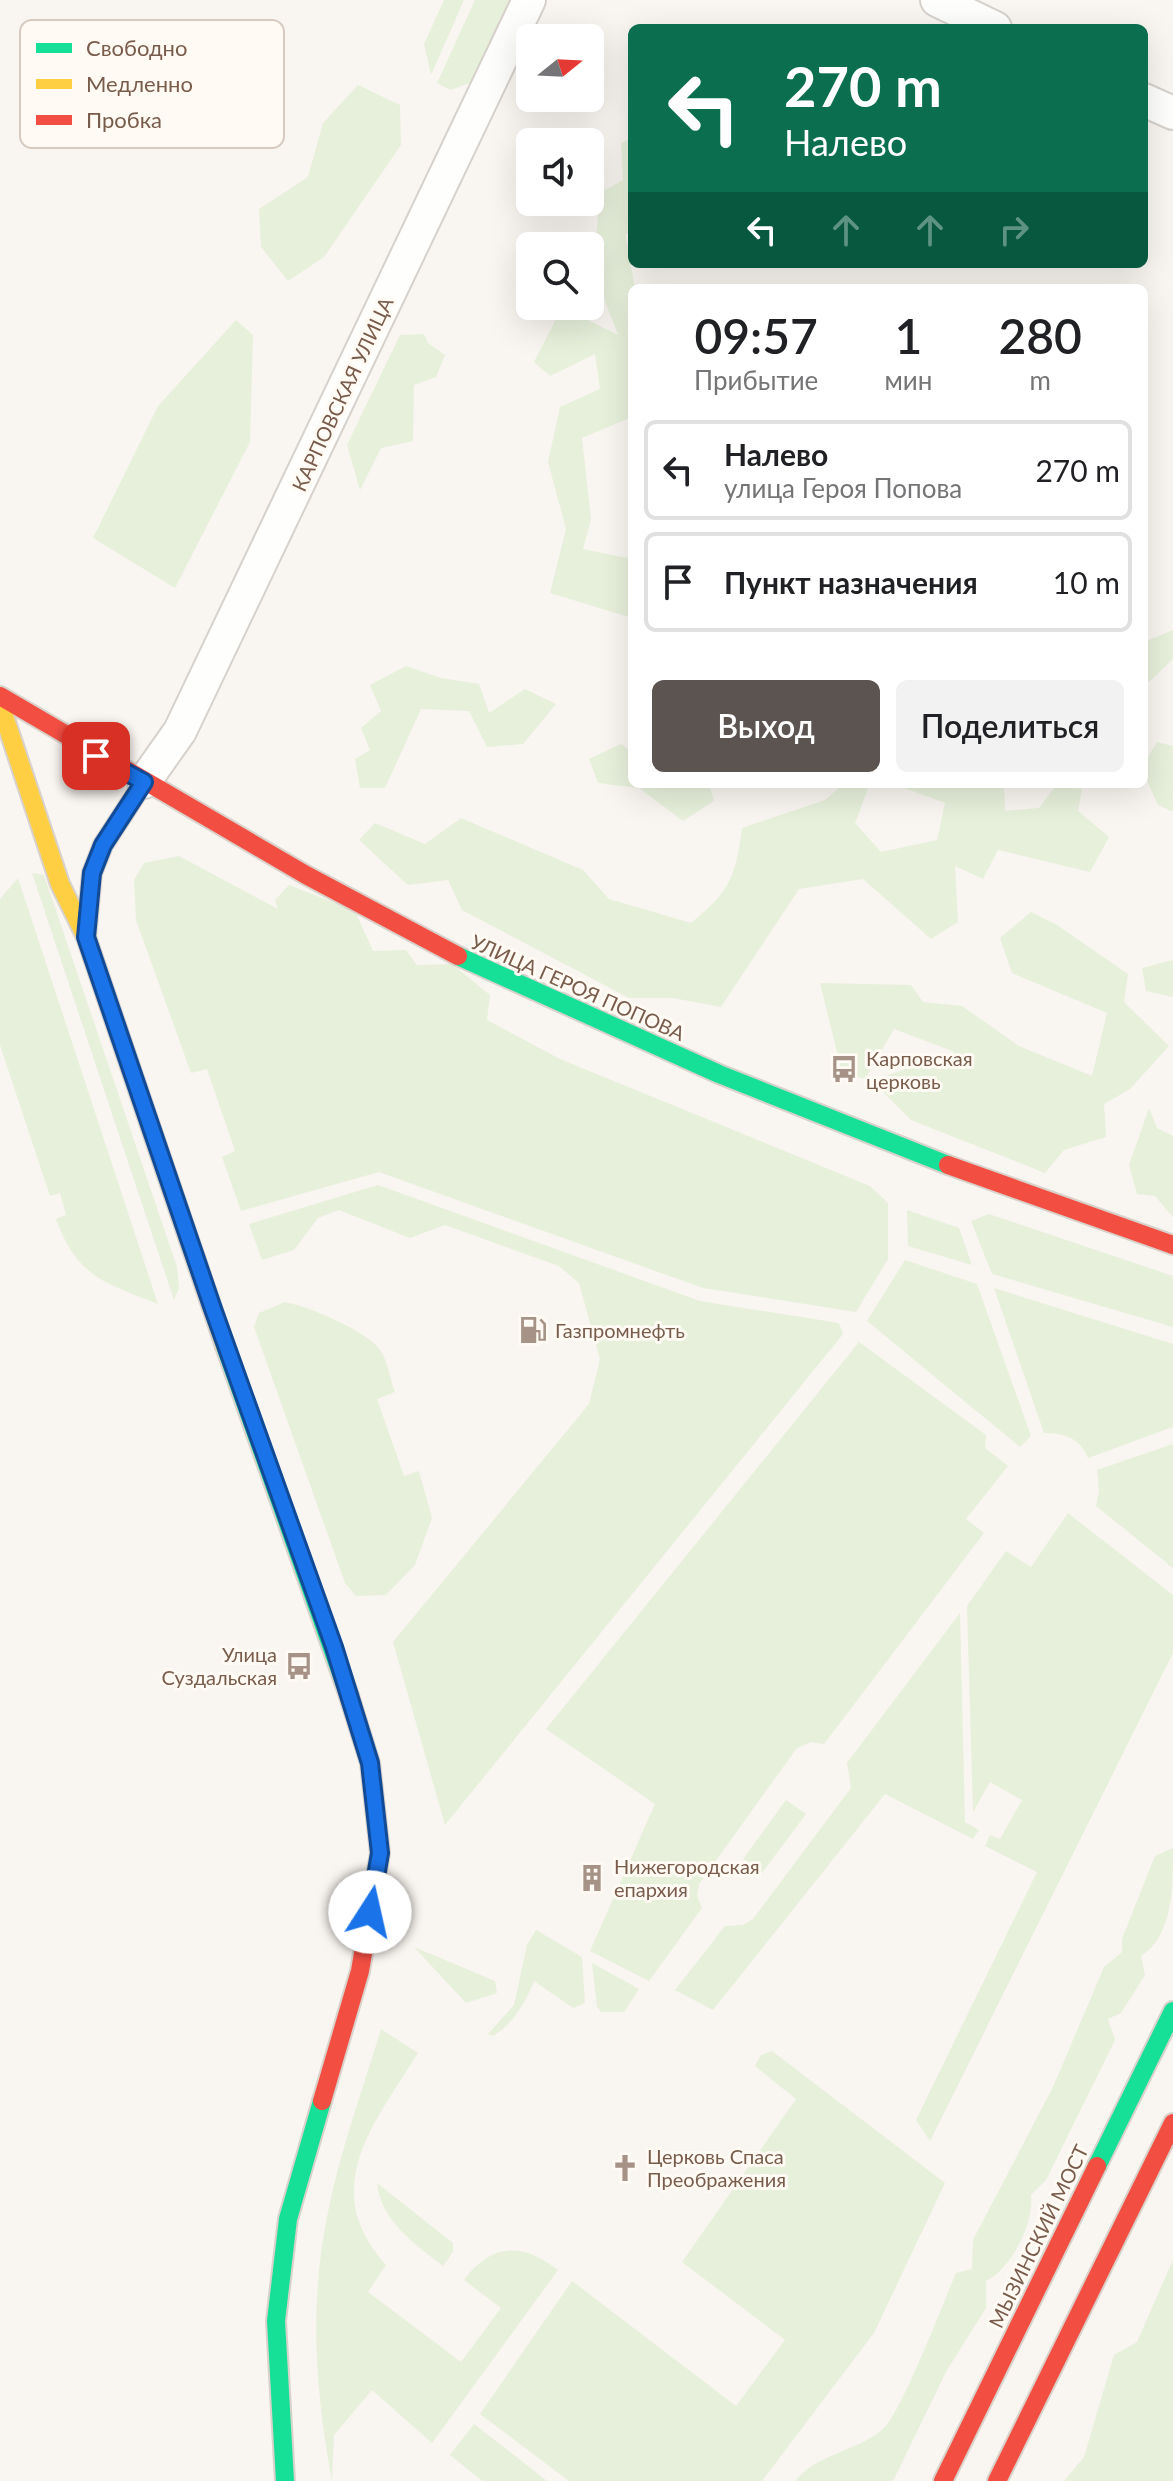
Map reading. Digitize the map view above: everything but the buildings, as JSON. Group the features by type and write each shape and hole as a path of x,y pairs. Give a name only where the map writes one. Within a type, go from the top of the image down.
{"street":[{"name":"КАРПОВСКАЯ УЛИЦА","path":"144,782 180,731 529,0"},
{"path":"937,0 987,24"},
{"path":"1148,102 1173,113"},
{"name":"УЛИЦА ГЕРОЯ ПОПОВА","path":"0,696 144,782 423,938 583,1015 933,1161 1173,1245"},
{"path":"0,704 60,884 86,937 213,1309 334,1647 370,1763 380,1853 360,1971 288,2219 276,2321 285,2481"},
{"path":"86,937 92,873 103,845 144,782"},
{"name":"МЫЗИНСКИЙ МОСТ","path":"943,2481 1173,2011"},
{"path":"997,2481 1173,2123"}],"green space":[{"path":"444,0 464,0 431,75 424,44"},
{"path":"475,0 512,0 470,83 450,90 437,83"},
{"path":"358,85 400,105 401,145 324,257 288,281 261,247 259,209 308,177 323,123"},
{"path":"628,140 628,234 625,234 628,268 631,268 634,284 628,284 628,419 582,438 591,519 583,549 628,557 628,617 550,593 566,529 548,462 560,407 600,389 595,354 550,376 534,362 555,320 588,320 618,335 604,299 604,232 596,232 598,216 604,216 604,191 623,180 621,143"},
{"path":"236,320 253,335 250,442 175,588 93,538 158,406"},
{"path":"424,334 428,343 445,355 436,377 414,385 413,441 381,448 360,490 347,445 400,335"},
{"path":"1173,630 1173,659 1149,682 1148,681 1148,640"},
{"path":"406,666 441,678 479,684 489,713 525,689 556,704 523,744 487,747 469,711 421,709 385,788 360,788 355,759 370,750 361,728 381,711 370,685"},
{"path":"1157,742 1173,746 1173,812 1158,805 1148,782 1148,758"},
{"path":"621,744 628,749 628,787 598,783 589,759"},
{"path":"639,788 710,788 714,801 683,821"},
{"path":"838,788 868,788 855,823 881,852 937,840 945,803 904,788 1004,788 1005,811 1039,808 1054,788 1077,788 1082,789 1078,811 1109,837 1090,872 998,850 983,879 955,866 958,922 931,939 863,879 799,889 721,1007 673,998 629,998 462,910 448,880 408,885 359,840 375,823 425,844 461,818 583,870 609,899 691,923 715,901 729,882 742,828 825,800"},
{"path":"179,856 278,909 275,900 289,885 355,911 373,951 406,950 417,965 452,964 490,995 487,1020 560,1059 870,1186 888,1203 888,1259 856,1312 703,1288 379,1172 241,1211 222,1157 235,1151 207,1069 191,1073 136,920 134,880 144,863"},
{"path":"32,873 44,875 177,1267 179,1288 174,1300"},
{"path":"18,878 158,1304 108,1283 84,1266 73,1254 56,1219 66,1215 60,1193 50,1196 0,1045 0,899"},
{"path":"1031,912 1057,925 1128,974 1124,1002 1169,1046 1130,1089 1104,1104 1106,1137 1064,1150 1045,1173 911,1120 883,1092 888,1075 955,1052 894,1029 865,1079 842,1072 820,983 911,985 923,1002 962,1006 1019,1046 1092,1076 1107,1013 1012,973 1000,938"},
{"path":"1173,960 1173,997 1146,991 1142,968"},
{"path":"1149,1108 1157,1128 1173,1136 1173,1217 1155,1196 1137,1194 1129,1165"},
{"path":"378,1185 700,1301 839,1323 843,1334 445,1825 393,1642 589,1404 600,1359 579,1283 559,1266 445,1225 410,1238 339,1210 318,1218 294,1250 262,1260 249,1224"},
{"path":"907,1210 959,1228 972,1265 908,1246"},
{"path":"989,1214 1173,1276 1173,1327 992,1274 971,1221"},
{"path":"905,1260 977,1284 1031,1436 1020,1447 867,1321"},
{"path":"994,1288 1173,1344 1173,1427 1088,1458 1076,1441 1058,1434 1044,1433"},
{"path":"285,1302 322,1314 363,1335 380,1350 387,1365 395,1392 377,1399 404,1476 419,1471 432,1518 415,1565 386,1595 356,1596 345,1583 254,1327 259,1313"},
{"path":"859,1342 986,1435 985,1448 1008,1466 966,1519 984,1533 824,1744 811,1742 797,1748 699,1884 697,1895 702,1908 649,1981 590,1951 655,1804 546,1729"},
{"path":"1173,1444 1173,1568 1096,1506 1099,1491 1097,1470"},
{"path":"1068,1513 1173,1595 1173,1653 930,2141 916,2120 1037,1872 985,1846 990,1835 1000,1839 1022,1800 990,1782 973,1812 967,1606 1006,1551 1031,1567"},
{"path":"960,1613 965,1822 979,1830 973,1839 885,1794 713,2010 675,1990 725,1926 743,1925 753,1919 851,1788 847,1763"},
{"path":"786,1800 806,1814 762,1873 743,1859"},
{"path":"1173,1848 1169,1909 1160,1936 1141,1956 1145,1975 1121,2013 1108,2019 1115,2040 1046,2180 1031,2195 1029,2218 1019,2244 1004,2266 986,2281 986,2308 947,2370 893,2481 795,2481 815,2464 872,2437 891,2419 911,2380 956,2273 972,2269 973,2240 1053,2087 1104,1967 1122,1952 1122,1939 1155,1856"},
{"path":"536,1930 582,1957 585,2003 573,2008 534,1981 513,2019 493,2036 488,2034 514,2005 527,1945"},
{"path":"414,1947 495,1981 497,1993 466,2003"},
{"path":"592,1963 639,1989 624,2012 601,2012 597,2007"},
{"path":"381,2029 418,2053 370,2131 354,2183 356,2209 366,2237 386,2265 368,2292 461,2362 501,2308 464,2280 475,2268 497,2253 520,2251 558,2270 432,2443 372,2390 334,2435 332,2481 318,2380 318,2279 333,2189"},
{"path":"772,2051 945,2183 874,2333 762,2481 569,2481 480,2414 572,2281 736,2406 785,2340 682,2262 796,2099 755,2066 761,2055"},
{"path":"377,2183 453,2243 453,2252 443,2266 392,2220"},
{"path":"1173,2260 1173,2481 1064,2481 1084,2457 1114,2355 1137,2342"},
{"path":"474,2424 547,2481 482,2481 450,2455"}],"traffic: fast":[{"path":"458,956 719,1074 948,1165"},
{"path":"225,1346 349,1696"},
{"path":"1097,2166 1173,2011"},
{"path":"285,2481 276,2321 288,2219 322,2101"}],"traffic: slow":[{"path":"0,704 60,884 86,937 225,1346"},
{"path":"86,937 92,873 103,845 144,782"}],"traffic: jam":[{"path":"0,696 306,875 458,956"},
{"path":"948,1165 1173,1245"},
{"path":"322,2101 360,1971 380,1853 370,1763 349,1696"},
{"path":"997,2481 1173,2123"},
{"path":"943,2481 1097,2166"}],"place":[{"name":"Карповская церковь","path":"844,1069"},
{"name":"Газпромнефть","path":"533,1330"},
{"name":"Улица Суздальская","path":"299,1666"},
{"name":"Нижегородская епархия","path":"592,1878"},
{"name":"Церковь Спаса Преображения","path":"625,2168"}],"route":[{"path":"96,756 144,782 103,845 92,873 86,937 213,1309 334,1647 370,1763 380,1853 370,1912"}]}
